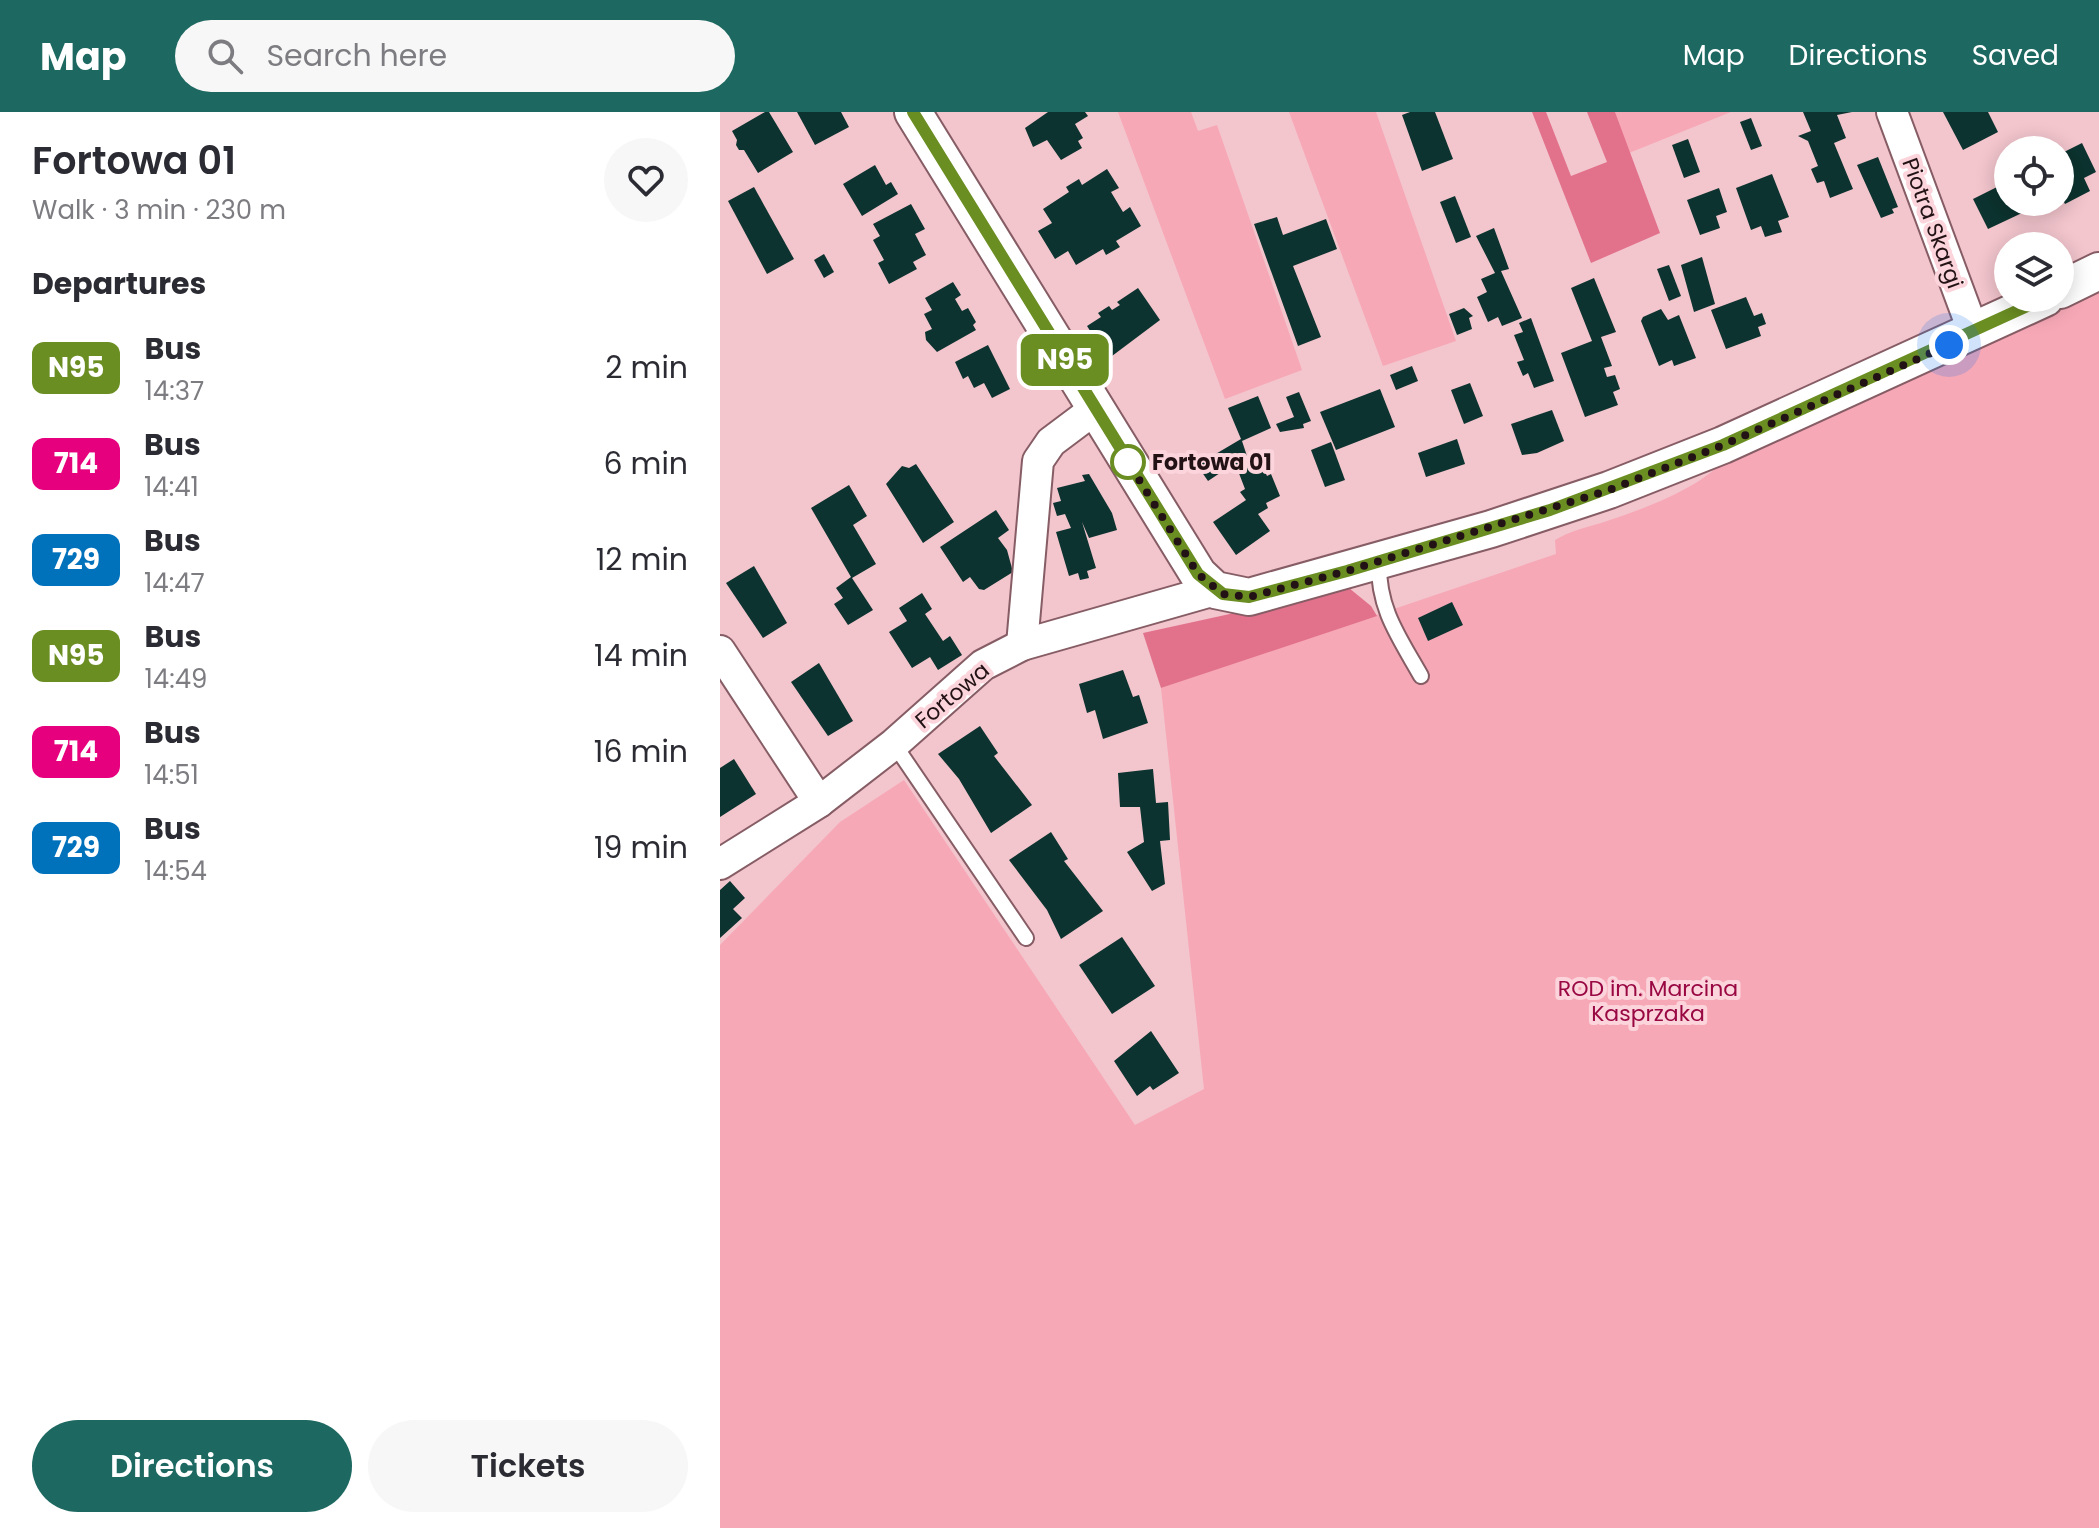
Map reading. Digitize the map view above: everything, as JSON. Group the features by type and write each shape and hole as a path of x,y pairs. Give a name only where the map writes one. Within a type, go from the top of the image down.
{"street":[{"path":"913,112 1198,574 1215,590 1249,597 1379,561 1609,490 1723,445 2017,312"},
{"name":"Piotra Skargi","path":"1892,112 1974,333"},
{"path":"2074,283 2099,271"},
{"path":"1022,645 1033,483 1038,461 1051,442 1095,409"},
{"name":"Fortowa","path":"720,864 819,802 894,744 983,665 1022,645 1215,590"},
{"path":"720,651 819,802"}],"lane":[{"path":"1379,561 1378,589 1386,612 1421,676"},
{"path":"894,744 1026,938"}],"green space":[{"path":"1118,112 1191,112 1198,131 1217,125 1302,370 1225,399"},
{"path":"1289,112 1376,112 1456,341 1383,366"},
{"path":"1615,112 1731,112 1629,153"},
{"name":"ROD im. Marcina Kasprzaka","path":"2099,284 2099,1528 720,1528 720,945 840,822 904,780 1135,1125 1204,1089 1161,688 1556,554 1555,540 1666,498 1698,482 1722,462 2040,312 2074,312 2074,296"}],"shaded area":[{"path":"1532,112 1546,112 1571,176 1607,162 1587,112 1615,112 1660,233 1591,263"},
{"path":"1349,588 1371,606 1377,616 1161,688 1143,633"}],"building":[{"path":"769,112 793,152 758,173 744,150 739,150 732,131"},
{"path":"797,112 841,112 849,127 815,145"},
{"path":"1048,112 1085,112 1088,116 1075,124 1083,138 1078,141 1082,148 1061,160 1047,140 1033,147 1025,128"},
{"path":"1435,112 1453,159 1422,171 1402,115"},
{"path":"1803,112 1852,112 1837,115 1846,138 1834,143 1853,189 1830,198 1824,181 1817,183 1811,169 1818,166 1808,141 1798,136 1811,131"},
{"path":"1943,112 1988,112 1998,132 1963,150"},
{"path":"1751,118 1762,146 1751,150 1740,122"},
{"path":"1688,139 1700,172 1684,178 1672,145"},
{"path":"2082,143 2096,172 2084,178 2090,191 2074,199 2074,147"},
{"path":"1878,157 1898,207 1892,209 1894,213 1881,218 1857,165"},
{"path":"875,165 886,185 891,182 898,194 862,216 843,184"},
{"path":"1107,169 1119,188 1111,192 1123,212 1130,207 1141,226 1116,241 1120,247 1106,255 1103,249 1076,265 1068,251 1055,259 1038,231 1052,223 1043,209 1069,192 1066,187 1079,179 1082,185"},
{"path":"1772,174 1789,217 1778,221 1782,232 1765,237 1761,226 1751,230 1736,188"},
{"path":"754,187 794,259 767,274 728,201"},
{"path":"1719,188 1727,212 1716,216 1720,228 1700,235 1687,200"},
{"path":"1994,188 1994,216 2016,216 1988,229 1973,199"},
{"path":"1455,196 1471,237 1456,243 1440,202"},
{"path":"911,204 925,229 915,234 926,255 913,262 917,269 889,284 878,263 884,260 873,240 880,236 873,224"},
{"path":"1277,217 1283,235 1326,219 1337,249 1293,266 1321,337 1298,346 1254,224"},
{"path":"1494,228 1509,269 1501,271 1522,318 1502,326 1498,317 1488,322 1477,297 1487,292 1481,279 1495,273 1476,236"},
{"path":"824,254 834,272 824,278 814,260"},
{"path":"1702,257 1715,304 1694,312 1681,265"},
{"path":"1669,265 1681,296 1669,301 1657,269"},
{"path":"1594,278 1616,332 1601,337 1612,366 1604,368 1607,377 1615,375 1620,389 1613,392 1618,405 1585,417 1561,353 1592,341 1571,288"},
{"path":"953,282 961,295 955,299 962,311 968,308 976,322 973,325 976,330 937,352 926,340 925,332 932,329 924,314 932,310 925,298"},
{"path":"1138,288 1160,320 1108,359 1087,326 1101,317 1098,313 1109,306 1112,310 1120,305 1117,302"},
{"path":"1746,297 1754,316 1762,313 1766,324 1758,327 1761,336 1726,349 1711,310"},
{"path":"1464,308 1473,316 1469,318 1472,329 1457,335 1449,314"},
{"path":"1661,309 1668,320 1679,315 1696,358 1674,366 1672,360 1659,366 1641,321 1643,317"},
{"path":"1531,318 1554,381 1534,388 1528,373 1523,376 1517,362 1524,360 1514,335 1523,332 1519,323"},
{"path":"988,345 1010,389 992,398 984,383 974,388 968,376 963,379 955,362"},
{"path":"1412,366 1418,381 1396,390 1390,375"},
{"path":"1470,383 1483,416 1464,424 1451,390"},
{"path":"1380,389 1395,427 1336,450 1320,412"},
{"path":"1299,392 1311,421 1303,424 1304,428 1280,432 1276,424 1294,417 1286,397"},
{"path":"1258,396 1271,428 1242,441 1250,465 1260,461 1267,476 1271,474 1280,496 1266,503 1268,508 1258,514 1270,531 1236,555 1213,522 1246,500 1240,492 1245,489 1235,463 1208,481 1197,465 1241,439 1228,408"},
{"path":"1552,410 1564,441 1537,453 1522,455 1511,424"},
{"path":"1457,439 1465,464 1426,477 1418,453"},
{"path":"1331,442 1345,480 1325,487 1311,450"},
{"path":"916,464 954,522 923,543 886,484 902,466 909,468"},
{"path":"1089,474 1112,513 1117,530 1089,538 1082,522 1096,568 1087,571 1089,578 1080,580 1078,573 1069,576 1056,532 1071,528 1065,514 1057,516 1053,503 1061,501 1057,488 1085,481 1082,475"},
{"path":"849,485 867,516 853,525 876,564 852,578 873,610 848,625 834,604 843,598 836,588 851,577 811,508"},
{"path":"996,510 1009,530 998,538 1007,550 1013,572 984,590 979,589 970,577 963,582 940,547"},
{"path":"754,566 787,623 763,638 726,583"},
{"path":"922,593 932,609 925,614 943,641 950,636 962,655 938,670 930,657 912,668 889,632 907,621 899,608"},
{"path":"1452,602 1463,625 1428,641 1418,618"},
{"path":"819,663 853,721 828,736 791,682"},
{"path":"1123,670 1133,697 1139,695 1148,723 1103,739 1095,710 1087,713 1079,684"},
{"path":"980,726 998,753 994,756 1032,805 991,833 959,779 938,754"},
{"path":"734,759 756,794 720,817 720,768"},
{"path":"1153,769 1156,803 1168,802 1170,840 1160,841 1165,884 1152,891 1127,852 1144,842 1140,807 1120,807 1118,773"},
{"path":"1051,832 1068,859 1064,861 1103,911 1061,939 1047,910 1009,860"},
{"path":"730,881 745,898 733,909 742,918 720,938 720,890"},
{"path":"1122,937 1155,986 1112,1014 1079,965"},
{"path":"1151,1031 1179,1073 1153,1090 1150,1086 1137,1096 1114,1061"}],"bus line":[{"name":"N95","path":"913,112 1198,574 1215,590 1235,597 1249,597 1292,587 1491,529 1609,490 1723,445 2017,312"}],"place":[{"name":"Fortowa 01","path":"1128,462"}],"route":[{"path":"1128,462 1126,459 1198,574 1223,594 1249,597 1491,529 1609,490 1723,445 1949,345"}]}
